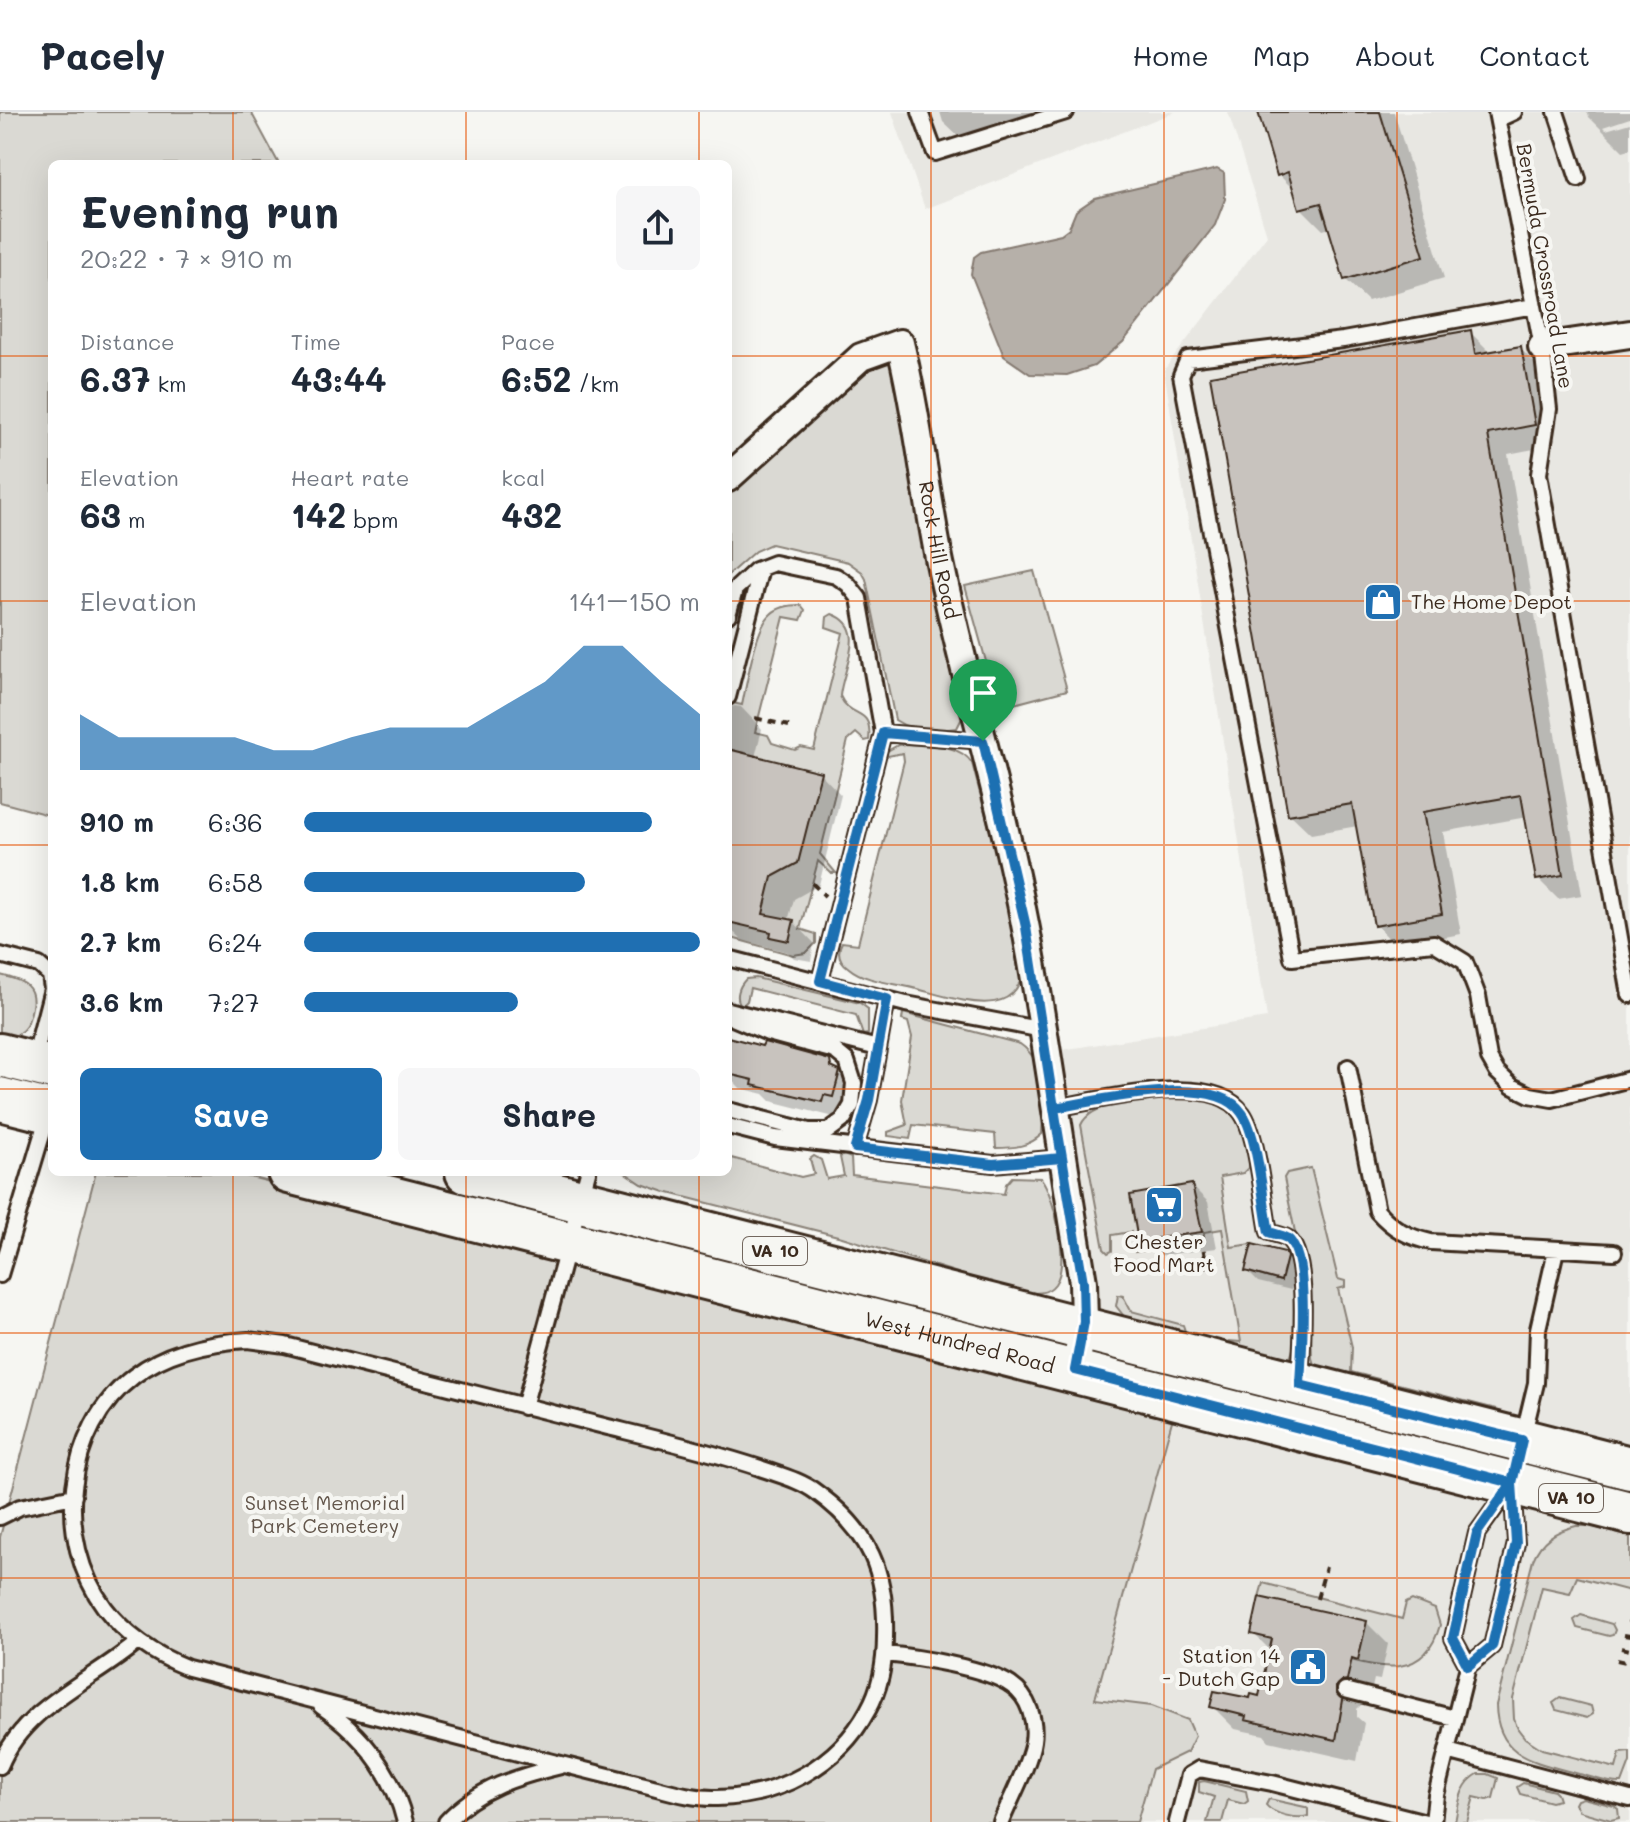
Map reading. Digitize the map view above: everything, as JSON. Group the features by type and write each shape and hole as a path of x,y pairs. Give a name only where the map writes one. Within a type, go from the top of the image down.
{"main road":[{"path":"0,1099 48,1111"},
{"name":"West Hundred Road","path":"305,1176 570,1244 1079,1350 1300,1385 1630,1468"},
{"name":"West Hundred Road","path":"500,1176 584,1186 1079,1350 1512,1483 1630,1513"}],"street":[{"path":"1542,347 1630,334"},
{"name":"Rock Hill Road","path":"732,474 861,357 900,343 913,395 939,558 958,650 983,741 1026,927 1083,1282 1079,1350"}],"lane":[{"path":"920,112 935,153 1066,112"},
{"path":"1497,116 1514,112"},
{"path":"1556,112 1578,179"},
{"name":"Bermuda Crossroad Lane","path":"1497,116 1542,347 1549,409 1539,474 1630,995"},
{"path":"1534,306 1343,340 1188,359 1181,375 1292,958 1434,943 1465,962 1478,996 1489,1058 1497,1072 1512,1086 1530,1095 1552,1099 1630,1079"},
{"path":"732,592 761,568 774,563 836,576 848,584 859,598 883,733 820,981"},
{"path":"732,681 761,568"},
{"path":"883,733 983,741"},
{"path":"0,955 39,965 48,973"},
{"path":"732,958 887,999 1043,1030"},
{"path":"855,1148 869,1100 887,999"},
{"path":"28,1062 48,1001"},
{"path":"732,1011 878,1048"},
{"path":"732,1018 768,1033 835,1051 847,1061 854,1083 852,1105 828,1131 809,1131 732,1111"},
{"path":"1348,1067 1377,1211 1392,1228 1431,1242 1614,1252"},
{"path":"1054,1108 1158,1092 1197,1090 1219,1094 1232,1101 1243,1113 1250,1129 1269,1232 1287,1239 1295,1248 1300,1266 1303,1295 1300,1385"},
{"path":"732,1104 820,1124 845,1116"},
{"path":"0,1275 48,1118"},
{"path":"732,1127 775,1138 993,1164 1062,1158"},
{"path":"524,1407 584,1186"},
{"path":"1433,1822 1436,1795 1468,1666 1492,1646 1516,1543 1512,1483 1536,1383 1538,1329 1556,1250"},
{"path":"248,1340 285,1345 524,1407 694,1448 802,1482 841,1512 857,1531 882,1579 886,1611 881,1683 868,1711 850,1737 816,1768 774,1789 745,1797 689,1796 188,1668 165,1659 138,1642 105,1607 79,1558 74,1530 74,1496 81,1450 93,1422 113,1395 133,1377 183,1350 215,1342 248,1340"},
{"path":"1468,1666 1453,1638 1477,1533 1512,1483"},
{"path":"0,1517 20,1507 74,1496"},
{"path":"0,1766 16,1738 35,1717 138,1642"},
{"path":"885,1654 963,1668 1010,1684 1020,1694 1030,1709 1034,1727 1033,1744 1001,1822"},
{"path":"1345,1690 1455,1718"},
{"path":"313,1700 342,1720 385,1770 399,1799 405,1822"},
{"path":"1447,1751 1630,1799"},
{"path":"446,1822 476,1797 505,1782 566,1765"},
{"path":"1177,1822 1189,1775 1199,1769 1272,1783 1426,1822"}],"path":[{"path":"755,718 789,726"},
{"path":"1201,1236 1207,1268"},
{"path":"1317,1599 1326,1567"},
{"path":"1621,1648 1630,1650"},
{"path":"1617,1660 1630,1663"}],"shaded area":[{"path":"892,112 1175,112 925,209"},
{"path":"1228,112 1630,112 1630,1822 1077,1822 1095,1700 1190,1356 1085,1329 1048,1052 1267,1018 1164,370 1267,235"},
{"path":"1217,169 1224,173 1225,199 1215,225 1123,342 1094,366 1067,375 1030,374 1004,356 971,274 974,257 981,252 1061,234 1069,228 1076,211 1095,198"}],"green space":[{"path":"0,112 251,112 277,160 48,160 48,815 0,802"},
{"path":"888,360 896,365 962,705 962,718 957,728 917,729 895,720 866,579 848,562 771,544 755,551 732,571 732,486 860,367"},
{"path":"1034,571 1067,690 999,708 965,586"},
{"path":"801,605 805,610 801,620 784,617 755,732 768,735 772,743 795,750 801,747 814,750 843,633 826,627 827,617 832,614 850,628 852,639 840,696 849,708 864,717 869,729 869,740 865,741 856,733 848,740 820,854 836,873 831,873 818,861 800,929 816,934 816,943 806,953 793,955 732,938 732,703 742,705 752,656 765,621 778,609"},
{"path":"907,744 951,749 972,763 1022,952 1021,976 1014,992 1002,1000 986,1003 968,1001 871,979 849,968 840,956 842,942 858,944 904,761 903,753 888,756 884,753"},
{"path":"0,975 22,982 32,996 27,1024 13,1037 0,1036"},
{"path":"756,978 860,1003 868,1009 868,1034 863,1035 856,1015 750,988 747,1001 742,1006 738,999 740,989 746,979"},
{"path":"903,1013 1020,1044 1036,1062 1040,1073 1042,1134 1026,1144 1002,1148 996,1148 995,1134 913,1125 910,1139 888,1136 888,1132 907,1125 902,1100 912,1037 908,1022 902,1020"},
{"path":"1186,1096 1221,1103 1236,1117 1246,1136 1249,1167 1243,1173 1220,1177 1231,1247 1252,1244 1245,1271 1280,1281 1288,1253 1290,1257 1295,1327 1288,1361 1225,1345 1229,1341 1241,1342 1222,1229 1204,1232 1204,1239 1135,1252 1131,1232 1112,1235 1112,1251 1108,1253 1104,1249 1081,1125 1098,1109 1112,1104"},
{"path":"814,1156 821,1160 827,1179 844,1176 840,1157 851,1158 852,1175 1004,1194 1006,1184 1012,1177 1041,1178 1059,1230 1061,1261 1055,1284 1043,1292 1019,1292 842,1237 665,1192 630,1176 732,1176 732,1158 801,1177 814,1174 810,1159"},
{"path":"1311,1168 1338,1279 1345,1281 1345,1287 1338,1289 1352,1347 1351,1372 1496,1409 1495,1412 1315,1368 1309,1273 1303,1247 1296,1237 1284,1178 1287,1173"},
{"name":"Sunset Memorial Park Cemetery","path":"95,1176 246,1176 1175,1410 1095,1699 1152,1706 1188,1720 1195,1736 1187,1752 1152,1769 1137,1822 0,1822 0,1537"},
{"path":"1118,1295 1123,1296 1131,1311 1183,1325 1186,1334 1127,1320 1116,1306"},
{"path":"1576,1526 1590,1526 1630,1537 1630,1591 1577,1577 1570,1593 1542,1587 1513,1699 1514,1719 1525,1738 1542,1749 1616,1768 1620,1753 1630,1752 1630,1762 1622,1783 1548,1766 1522,1755 1503,1737 1498,1723 1496,1705 1533,1560 1550,1537"},
{"path":"1263,1583 1402,1619 1406,1603 1412,1600 1435,1609 1440,1625 1433,1643 1423,1656 1411,1663 1397,1666 1366,1664 1305,1649 1292,1642 1259,1597"},
{"path":"1581,1615 1612,1624 1615,1630 1613,1635 1577,1628 1574,1620"},
{"path":"1560,1698 1591,1706 1593,1714 1587,1718 1556,1710 1553,1703"},
{"path":"1478,1774 1498,1778 1493,1798 1474,1797 1467,1822 1455,1822 1464,1789"},
{"path":"1199,1782 1246,1791 1248,1801 1244,1804 1228,1800 1222,1822 1207,1822 1214,1797 1199,1792"},
{"path":"1523,1783 1554,1791 1559,1800 1551,1802 1520,1794 1517,1787"},
{"path":"1583,1798 1614,1806 1618,1809 1619,1818 1611,1820 1579,1811 1575,1804"},
{"path":"1269,1799 1305,1807 1308,1816 1292,1817 1279,1813 1266,1805"}],"building":[{"path":"1258,112 1380,112 1424,256 1344,280 1321,203 1299,209 1288,172 1277,176"},
{"name":"The Home Depot","path":"1471,330 1475,354 1521,346 1535,425 1488,434 1563,875 1536,880 1521,795 1423,812 1442,914 1374,926 1352,804 1288,815 1210,376"},
{"path":"732,750 821,772 798,863 772,877 763,914 794,920 789,941 770,937 771,932 732,923"},
{"path":"732,1038 762,1046 764,1042 830,1060 831,1067 840,1071 833,1097 824,1095 822,1102 752,1085 753,1080 732,1075"},
{"name":"Chester Food Mart","path":"1192,1184 1202,1232 1138,1241 1130,1195"},
{"path":"1252,1244 1285,1252 1287,1257 1281,1281 1245,1271"},
{"name":"Station 14 - Dutch Gap","path":"1259,1597 1367,1621 1358,1660 1352,1658 1347,1680 1336,1687 1336,1693 1343,1700 1336,1740 1245,1720 1246,1716 1210,1707 1214,1691 1250,1698 1251,1694 1259,1696 1272,1639 1251,1634"}],"place":[{"name":"The Home Depot","path":"1383,602"},
{"name":"Chester Food Mart","path":"1164,1205"},
{"name":"Station 14 - Dutch Gap","path":"1308,1667"}],"route":[{"path":"983,741 883,733 820,981 887,999 869,1100 855,1148 993,1164 1062,1158 1054,1108 1158,1092 1197,1090 1219,1094 1232,1101 1243,1113 1250,1129 1269,1232 1287,1239 1295,1248 1300,1266 1303,1334 1300,1385 1522,1440 1512,1483 1477,1533 1453,1638 1468,1666 1492,1646 1516,1543 1512,1483 1075,1370 1084,1322 1083,1282 1073,1220 1062,1158 1057,1127 1043,1030 1026,927 983,741"}]}
